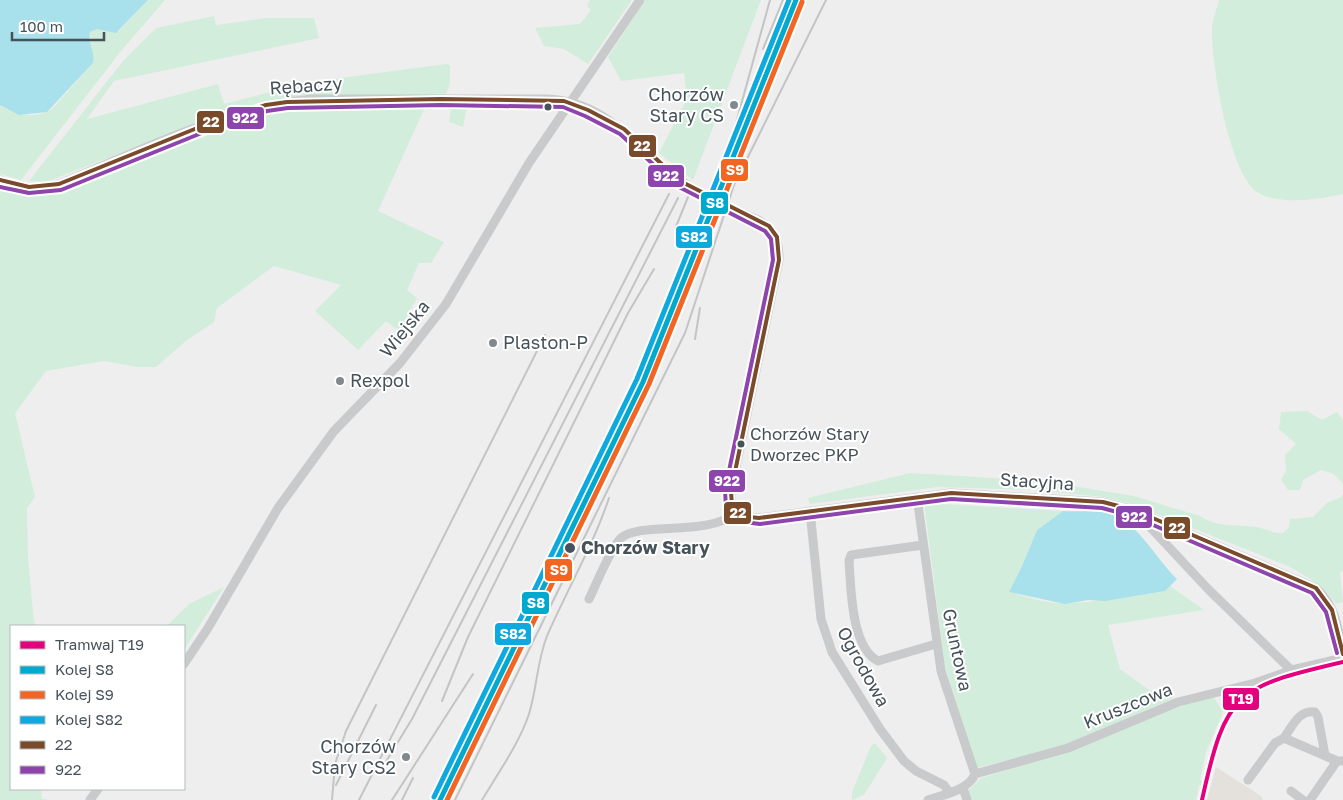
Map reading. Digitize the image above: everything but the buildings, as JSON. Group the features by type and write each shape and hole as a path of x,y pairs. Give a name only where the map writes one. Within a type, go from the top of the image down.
{"street":[{"name":"Wiejska","path":"185,662 208,628 278,508 334,431 400,363 446,304 529,163 640,0"},
{"name":"Rębaczy","path":"0,180 18,187 32,189 59,184 212,122 266,105 313,99 521,99 553,100 571,103 624,129 676,177 692,188"},
{"path":"589,599 622,538 634,532 714,524 728,520 736,513 731,504 732,492 779,260 777,237 769,226 737,211"},
{"name":"Stacyjna","path":"736,513 752,518 951,493 1103,502 1134,510 1316,588 1325,596 1335,613 1343,652"},
{"name":"Gruntowa","path":"917,496 936,644 942,675 976,774"},
{"name":"Ogrodowa","path":"810,510 821,619 832,652 875,722 904,761 916,771 944,785 950,792"},
{"path":"1134,510 1208,589 1292,670"},
{"path":"923,545 851,555 849,562 855,624 862,641 873,659 878,661 936,644"},
{"name":"Kruszcowa","path":"976,774 1068,748 1178,702 1255,683 1292,670 1343,658"},
{"path":"1248,780 1275,743 1284,738 1301,715 1308,712 1315,712 1318,717 1325,755"},
{"path":"1284,738 1340,761 1310,800"},
{"path":"928,800 963,788 976,774"},
{"path":"963,788 967,800"},
{"path":"1292,791 1303,800"}],"shaded area":[{"path":"1216,767 1261,796 1263,800 1207,800"}],"green space":[{"path":"148,0 165,0 121,51 21,180 0,174 0,105 19,114 26,115 39,114 52,109 93,63 90,32 97,29 119,31"},
{"path":"590,0 632,0 588,64 564,49 544,46 535,28 580,24 591,10 587,6"},
{"path":"645,0 761,0 693,180 659,153 687,99 684,73 621,81 608,57"},
{"path":"789,0 794,0 782,29 764,62 780,25"},
{"path":"1219,0 1343,0 1343,194 1299,200 1276,199 1257,192 1247,181 1230,141 1218,91 1212,45 1212,29"},
{"path":"214,16 216,25 267,18 314,18 319,38 114,81 87,119 218,84 224,104 310,82 446,64 450,65 450,83 446,95 303,95 229,111 46,182 29,181 123,61 156,28"},
{"path":"452,102 468,102 463,127 449,122"},
{"path":"308,105 426,105 378,211 444,242 431,263 419,263 407,290 417,298 399,331 386,321 358,350 315,311 341,285 274,266 217,308 214,322 187,340 156,367 137,367 104,361 46,371 15,413 35,497 27,508 28,558 34,622 36,625 10,625 10,790 41,790 42,799 53,800 0,800 0,187 28,195 60,190 241,116"},
{"path":"1307,411 1322,420 1337,412 1343,420 1343,484 1334,474 1321,470 1303,480 1300,490 1288,490 1281,480 1286,471 1285,455 1296,444 1279,429 1281,412"},
{"path":"910,473 1042,481 1134,496 1214,522 1257,527 1280,533 1283,533 1289,527 1290,519 1313,517 1327,503 1341,497 1343,494 1343,571 1340,572 1343,602 1336,604 1321,587 1290,567 1135,505 1103,497 1035,490 938,487 810,504 808,498"},
{"path":"924,503 1063,511 1037,530 1009,592 1044,601 1066,603 1165,591 1170,586 1204,610 1108,625 1120,669 1149,690 1174,698 1065,745 977,768 945,667"},
{"path":"224,587 185,648 185,625 168,625 189,604"},
{"path":"1213,696 1223,712 1206,752 1200,780 1202,781 1201,785 1199,785 1196,800 970,800 967,792 981,778 1056,755 1149,714"},
{"path":"875,743 887,758 864,795 852,800 852,792 871,746"}],"water":[{"path":"0,0 148,0 116,33 97,29 90,32 93,63 47,112 19,115 0,105"},
{"path":"1063,511 1102,512 1118,518 1137,532 1177,579 1165,591 1105,601 1088,600 1065,604 1009,592 1037,530"}],"tunnel":[{"path":"692,188 737,211"}],"railway":[{"path":"434,800 638,380 669,309 723,170 770,0"},
{"path":"763,49 783,0"},
{"path":"455,800 685,333 734,185 826,0"},
{"path":"359,800 669,194"},
{"path":"675,229 688,197"},
{"path":"384,765 412,719 678,198"},
{"path":"442,701 468,637 628,313 654,269"},
{"path":"695,339 700,308"},
{"path":"332,800 335,764 346,731 545,335"},
{"path":"640,411 646,391"},
{"path":"482,800 508,758 525,725 532,704 541,655 547,636 588,551 609,498"},
{"path":"392,800 473,674"},
{"path":"336,785 376,705"},
{"path":"402,800 413,778"}],"tram line":[{"name":"T19","path":"1202,800 1219,736 1229,715 1241,700 1258,688 1279,679 1343,662"}],"rail line":[{"name":"S82","path":"434,797 637,379 789,0"},
{"name":"S8","path":"440,800 643,382 796,0"},
{"name":"S9","path":"447,800 649,384 802,2"}],"transit line":[{"name":"22","path":"0,180 29,187 59,184 212,122 266,105 287,102 441,99 564,101 588,110 624,129 680,181 769,226 777,237 779,260 731,491 732,506 740,516 759,518 951,493 1103,502 1134,510 1316,588 1332,610 1343,654"},
{"name":"922","path":"0,187 29,193 61,190 214,128 267,111 288,108 441,105 563,107 620,134 677,186 765,231 771,239 773,260 725,490 726,508 736,521 760,524 951,499 1102,508 1132,516 1312,593 1326,612 1337,653"}],"place":[{"name":"Chorzów Stary CS","path":"734,105"},
{"name":"Plaston-P","path":"493,343"},
{"name":"Rexpol","path":"340,381"},
{"name":"Chorzów Stary Dworzec PKP","path":"741,444"},
{"name":"Chorzów Stary","path":"570,548"},
{"name":"Chorzów Stary CS2","path":"406,757"}]}
